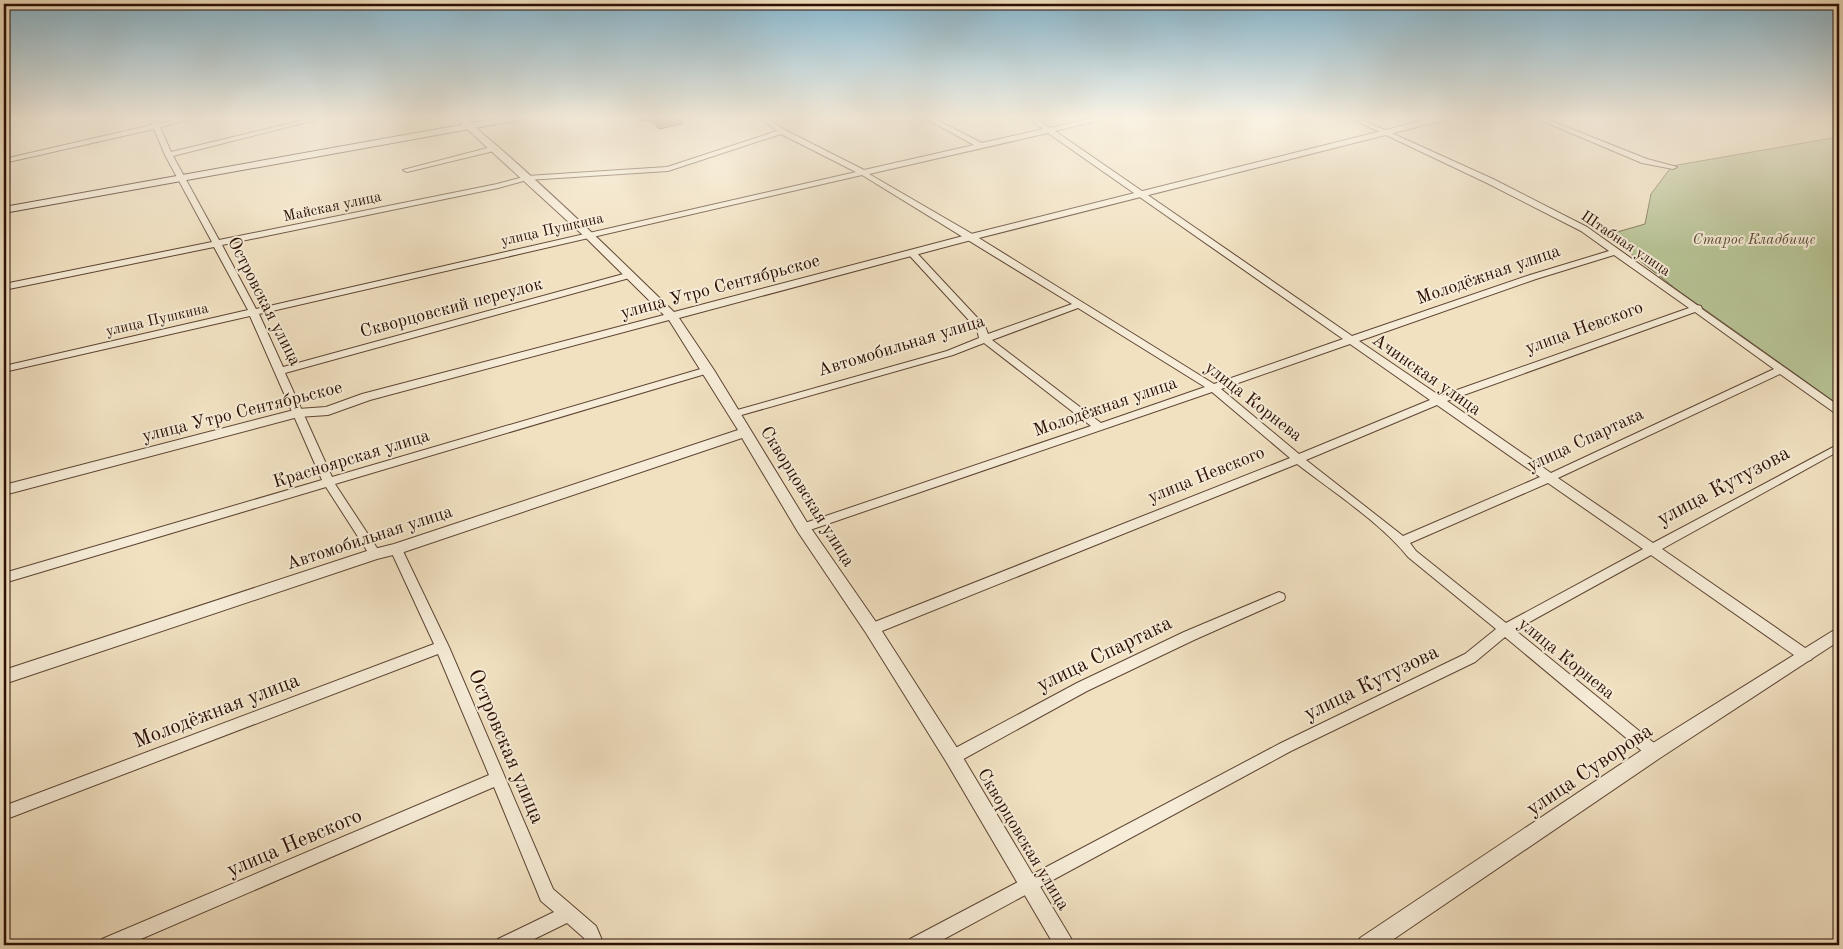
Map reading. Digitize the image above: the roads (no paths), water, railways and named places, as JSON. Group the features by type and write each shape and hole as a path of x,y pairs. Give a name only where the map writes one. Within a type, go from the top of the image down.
{"main road":[{"path":"4,210 264,161"}],"street":[{"name":"Островская улица","path":"172,161 253,311 329,483 374,554"},
{"path":"407,170 442,161"},
{"name":"Скворцовская улица","path":"509,161 589,235 673,317 708,370 803,528 872,629 953,757 1065,945"},
{"name":"Майская улица","path":"4,287 498,186 527,178 668,169 692,161"},
{"name":"улица Корнева","path":"840,161 971,237 1214,388 1298,459 1402,541 1412,554 1654,752"},
{"name":"улица Пушкина","path":"4,369 912,161"},
{"name":"Ачинская улица","path":"1094,161 1806,656"},
{"name":"улица Утро Сентябрьское","path":"4,490 298,413 328,411 366,397 971,237 1270,161"},
{"name":"Штабная улица","path":"1445,161 1584,229 1698,308 1839,410"},
{"path":"1650,161 1673,167"},
{"name":"Молодёжная улица","path":"803,528 904,495 1533,277 1617,251"},
{"path":"912,253 982,328 984,338 1100,427"},
{"name":"Скворцовский переулок","path":"280,371 630,275"},
{"name":"Автомобильная улица","path":"734,414 950,353 984,338 1010,331 1077,304"},
{"name":"улица Невского","path":"872,629 1298,459 1437,401 1698,308"},
{"name":"улица Спартака","path":"1402,541 1549,478 1782,369"},
{"name":"Красноярская улица","path":"4,578 708,370"},
{"name":"Автомобильная улица","path":"4,677 374,554 396,550 745,432"},
{"name":"улица Кутузова","path":"916,945 1286,747 1470,658 1504,630 1839,447"},
{"name":"Островская улица","path":"396,550 442,647 546,895 590,932 596,945"},
{"name":"улица Спартака","path":"953,757 1082,687 1279,596"},
{"name":"улица Суворова","path":"1367,945 1654,752 1839,633"},
{"name":"Молодёжная улица","path":"4,813 442,647"},
{"name":"улица Невского","path":"108,945 498,778"},
{"path":"504,945 567,914"}],"park label":[{"name":"Старое Кладбище","path":"1754,239"}]}
